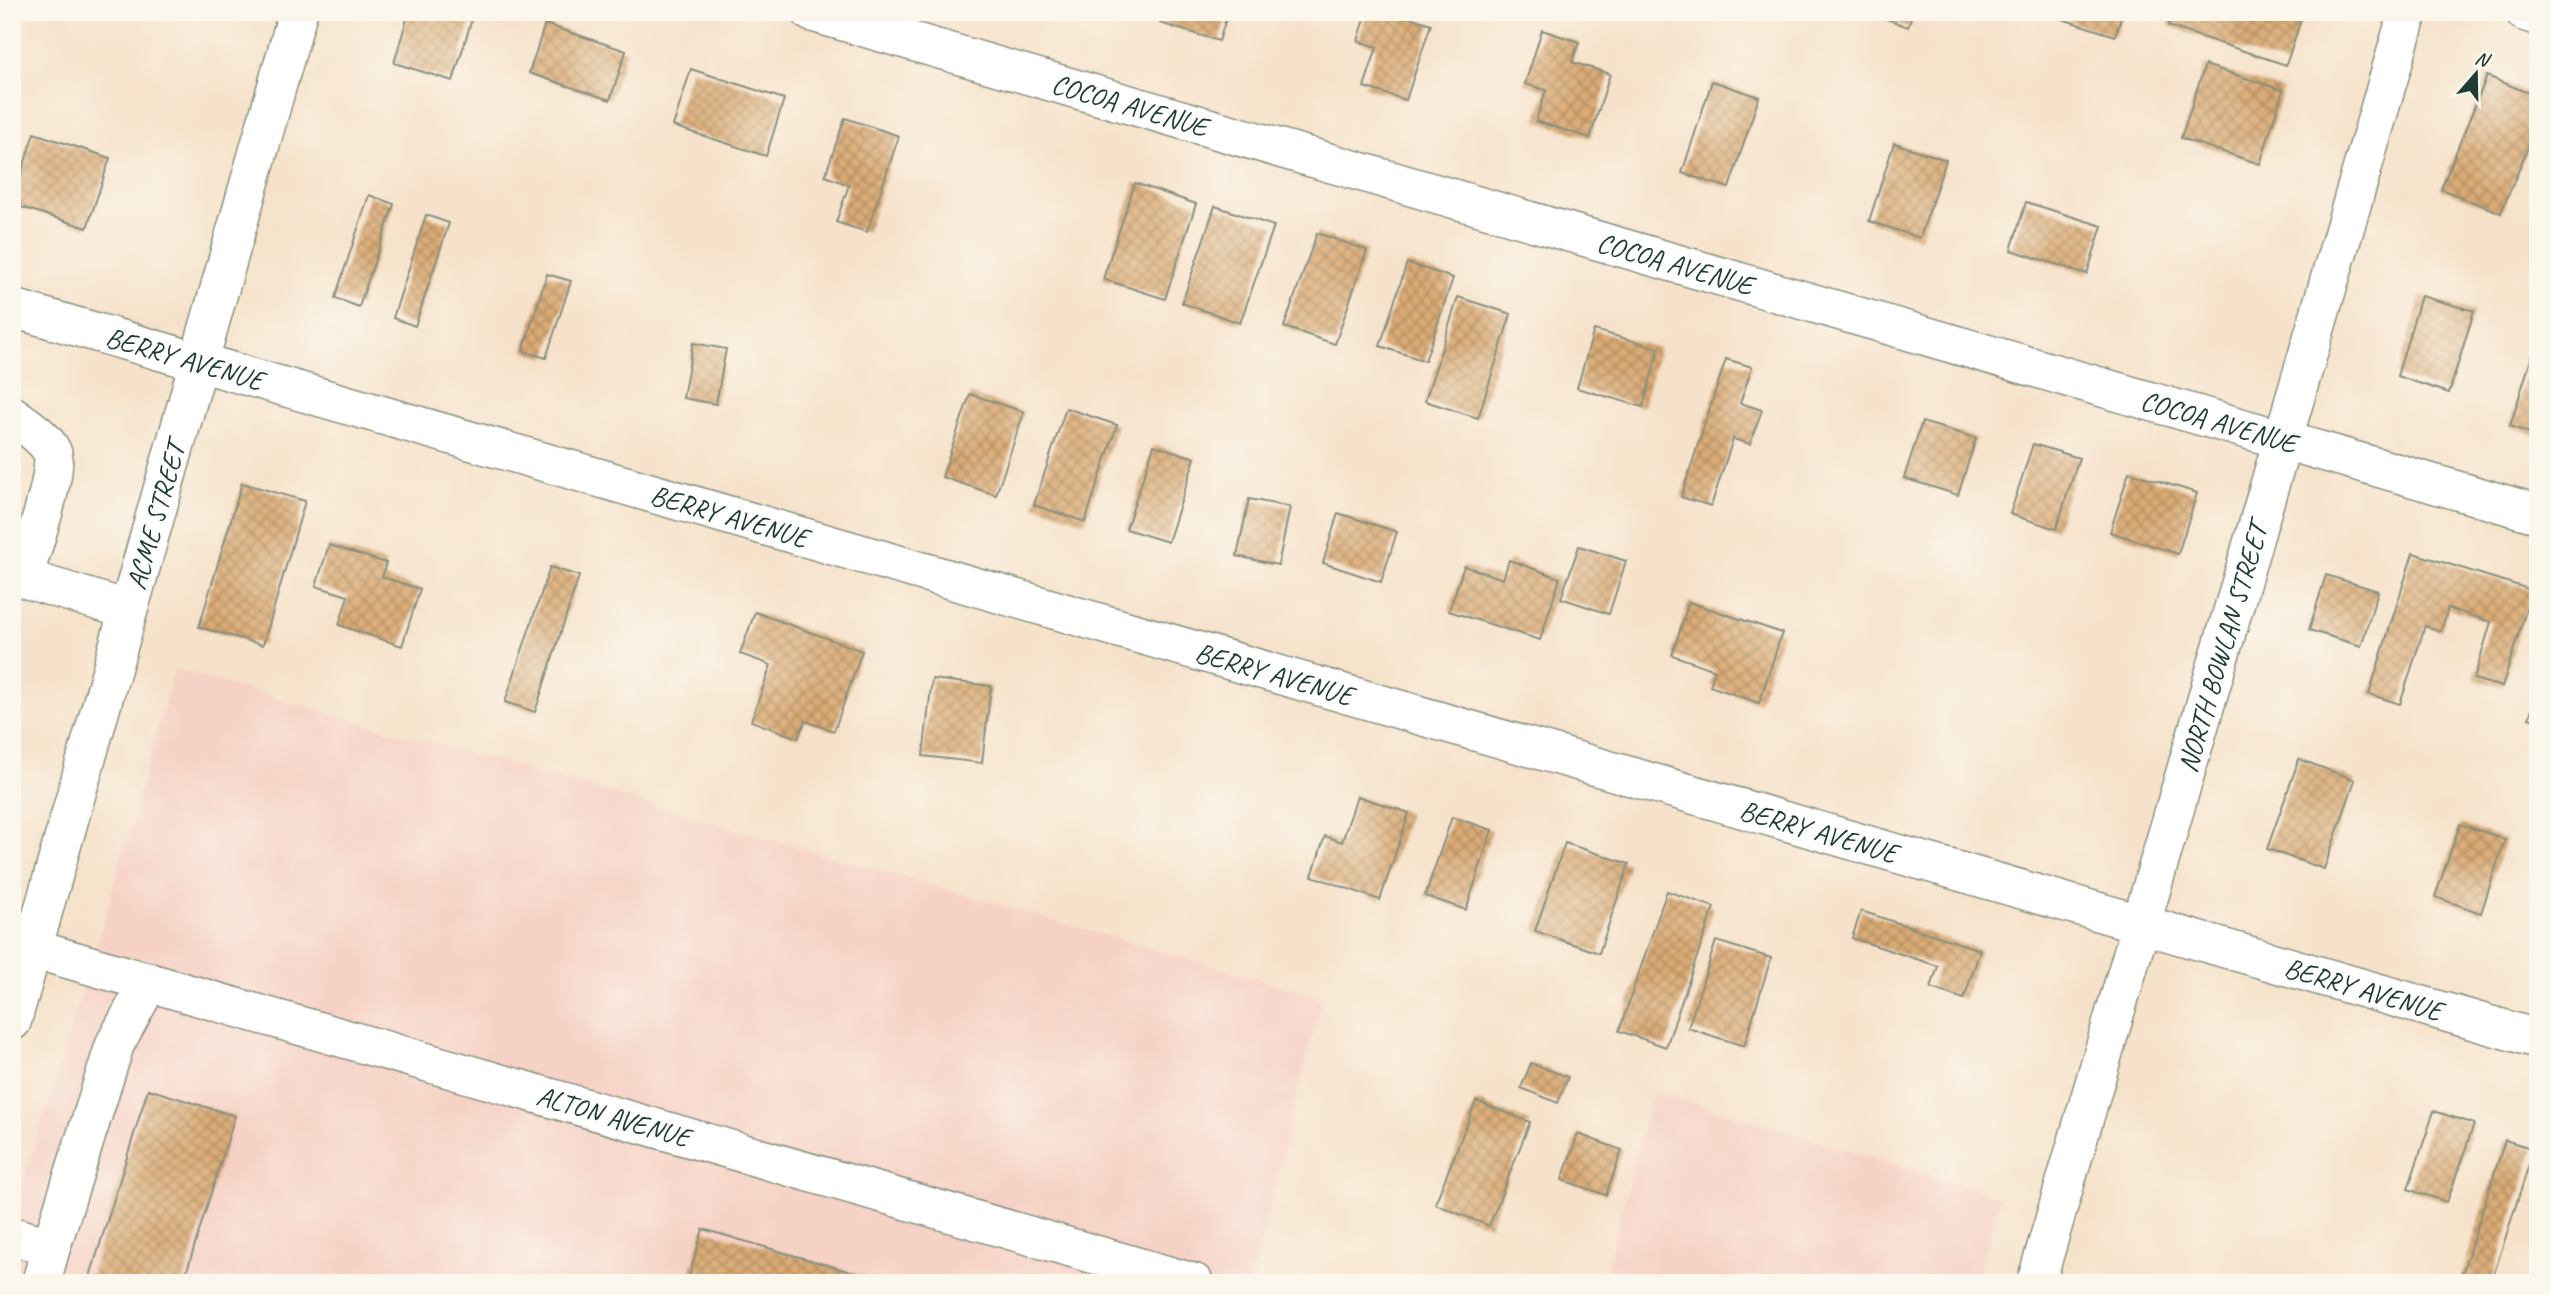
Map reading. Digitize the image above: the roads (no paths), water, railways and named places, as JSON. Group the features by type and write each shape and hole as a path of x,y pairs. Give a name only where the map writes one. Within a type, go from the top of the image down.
{"street":[{"name":"ACME STREET","path":"12,1021 298,12"},
{"name":"COCOA AVENUE","path":"811,12 2538,514"},
{"name":"NORTH BOWLAN STREET","path":"2036,1283 2408,12"},
{"path":"2525,12 2538,16"},
{"name":"BERRY AVENUE","path":"12,308 2538,1040"},
{"path":"12,415 38,435 52,452 54,471 23,578 128,610"},
{"name":"ALTON AVENUE","path":"33,949 1194,1283"},
{"path":"12,1236 46,1265 115,1044 149,982"}]}
